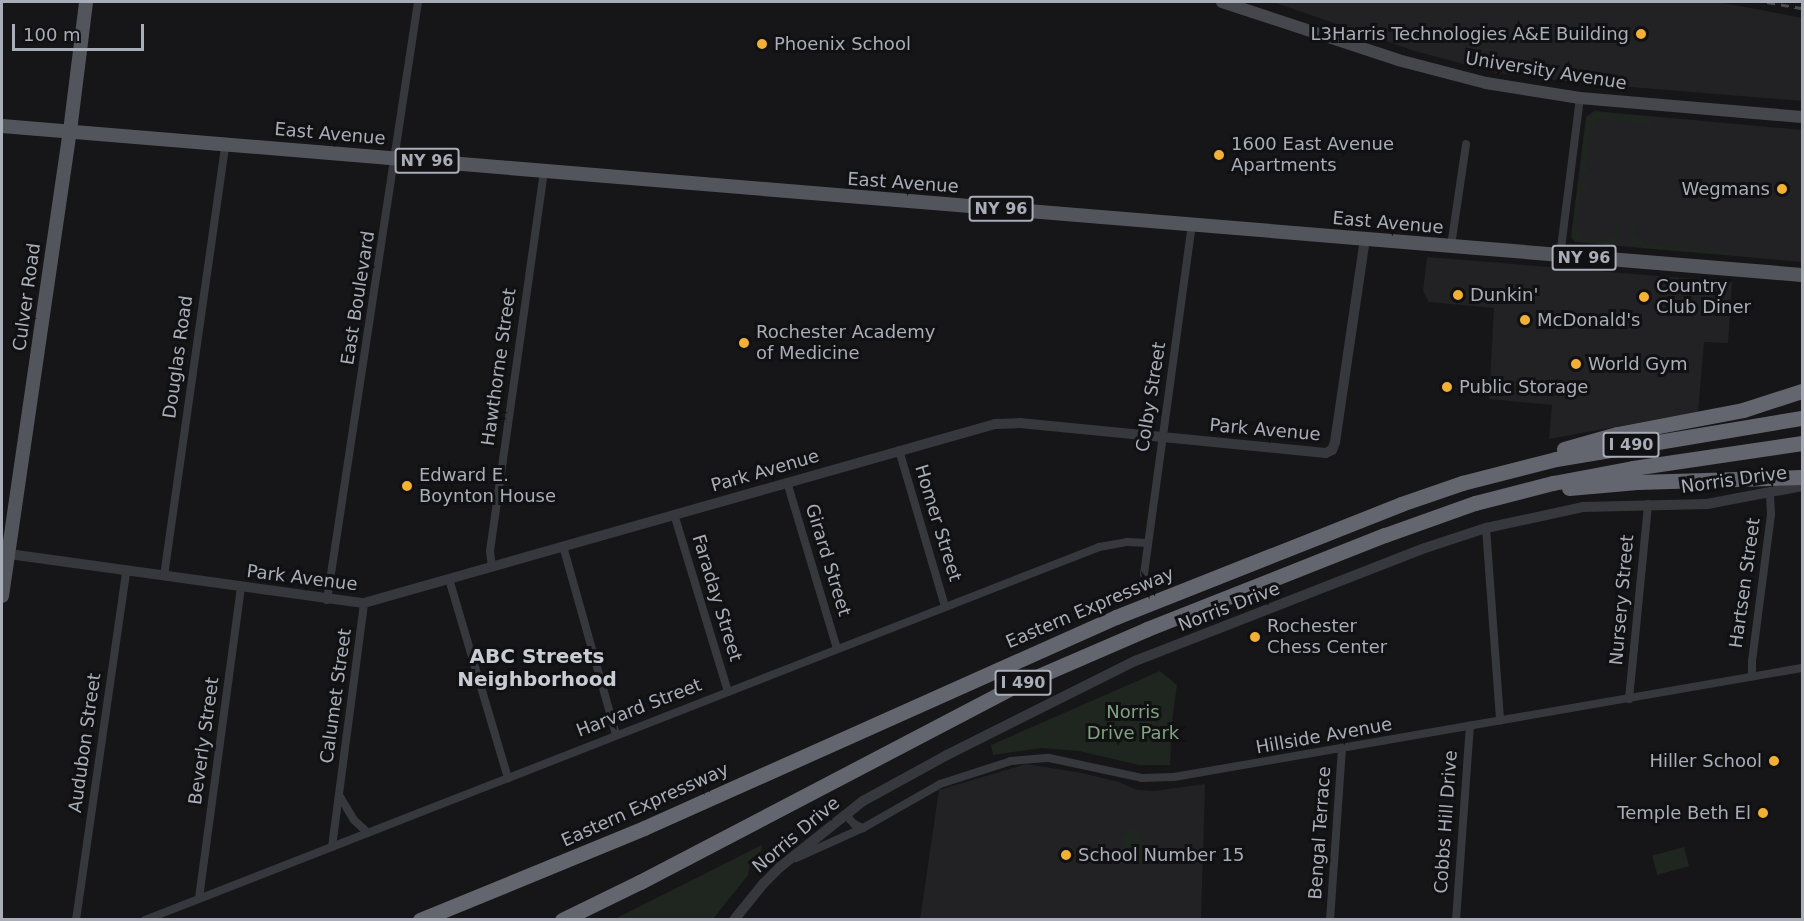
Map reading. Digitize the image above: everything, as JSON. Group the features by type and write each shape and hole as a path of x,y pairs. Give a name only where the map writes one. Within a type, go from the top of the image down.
{"highway":[{"path":"1462,483 1598,438 1726,414 1798,394"},
{"name":"Eastern Expressway","path":"420,920 644,828 1116,617 1340,527 1462,483 1588,453 1803,418"},
{"name":"I 490","path":"562,920 669,867 955,716 1064,664 1400,529 1506,495 1601,474 1803,443"},
{"path":"1506,495 1637,482 1803,477"},
{"path":"408,920 464,902"}],"main road":[{"name":"Culver Road","path":"2,596 5,554 70,131 86,2"},
{"name":"University Avenue","path":"1222,2 1354,46 1452,75 1580,98 1803,117"},
{"name":"East Avenue","path":"2,126 1803,275"}],"street":[{"name":"East Boulevard","path":"327,600 418,2"},
{"path":"1560,256 1580,98"},
{"name":"Douglas Road","path":"164,576 226,143"},
{"path":"1451,246 1466,144"},
{"name":"Hawthorne Street","path":"492,567 490,551 544,171"},
{"name":"Colby Street","path":"1144,574 1161,437 1188,270 1192,225"},
{"name":"Park Avenue","path":"5,554 327,600 364,603 898,450 1001,423 1316,453 1331,451 1335,442 1365,239"},
{"name":"Homer Street","path":"898,450 945,606"},
{"name":"Girard Street","path":"787,482 837,649"},
{"name":"Norris Drive","path":"734,920 762,884 845,814 947,755 1135,661 1425,548 1486,528 1574,508 1707,504 1803,486"},
{"name":"Hartsen Street","path":"1752,676 1752,661 1772,514 1770,494"},
{"name":"Nursery Street","path":"1629,699 1648,504"},
{"name":"Faraday Street","path":"674,514 728,692"},
{"path":"1486,528 1500,720"},
{"name":"Harvard Street","path":"145,920 1099,547 1127,542 1148,543"},
{"path":"563,546 616,734"},
{"name":"Audubon Street","path":"76,920 126,571"},
{"path":"449,579 508,777"},
{"name":"Beverly Street","path":"200,898 241,588"},
{"name":"Calumet Street","path":"332,847 364,603"},
{"name":"Hillside Avenue","path":"780,867 863,828 940,784 1011,761 1049,758 1119,774 1155,779 1229,770 1500,720 1803,668"},
{"name":"Cobbs Hill Drive","path":"1456,920 1470,726"},
{"name":"Bengal Terrace","path":"1330,920 1342,749"},
{"path":"339,795 354,820 368,832"},
{"path":"845,814 854,824 863,828"}],"shaded area":[{"path":"1273,2 1717,2 1751,8 1802,18 1802,101 1582,83 1497,73 1415,51"},
{"path":"1594,111 1802,130 1802,262 1575,242 1571,237 1586,117"},
{"path":"1427,257 1732,282 1728,343 1704,342 1698,412 1549,439 1552,405 1489,399 1494,308 1429,302 1423,291"},
{"name":"School Number 15","path":"1026,764 1082,773 1119,782 1137,790 1154,791 1205,784 1201,919 920,920 939,790"}],"green space":[{"path":"1596,112 1645,116 1652,119 1651,128 1649,129 1648,123 1598,119 1596,126 1590,127 1585,166 1591,170 1583,174 1580,172 1587,117"},
{"path":"1578,184 1586,184 1589,189 1581,191 1576,231 1582,232 1583,239 1608,241 1609,235 1615,234 1618,212 1617,243 1613,245 1574,240 1572,235"},
{"path":"1638,217 1643,220 1636,222 1635,236 1642,238 1642,244 1736,252 1738,246 1737,253 1731,255 1644,248 1637,244 1634,246 1631,242 1633,222"},
{"name":"Norris Drive Park","path":"1160,671 1177,685 1172,721 1170,765 1139,765 1079,751 1041,748 993,755 991,745"},
{"path":"1133,826 1146,845 1145,860 1141,863 1120,858 1121,837"},
{"path":"762,845 759,861 750,864 748,875 713,919 615,919"},
{"path":"1684,847 1689,866 1657,875 1652,856"}],"railway":[{"path":"1767,2 1802,8"}],"place":[{"name":"L3Harris Technologies A&E Building","path":"1641,34"},
{"name":"Phoenix School","path":"762,44"},
{"name":"1600 East Avenue Apartments","path":"1219,155"},
{"name":"Wegmans","path":"1782,189"},
{"name":"Dunkin'","path":"1458,295"},
{"name":"Country Club Diner","path":"1644,297"},
{"name":"McDonald's","path":"1525,320"},
{"name":"Rochester Academy of Medicine","path":"744,343"},
{"name":"World Gym","path":"1576,364"},
{"name":"Public Storage","path":"1447,387"},
{"name":"Edward E. Boynton House","path":"407,486"},
{"name":"Rochester Chess Center","path":"1255,637"},
{"name":"Hiller School","path":"1774,761"},
{"name":"Temple Beth El","path":"1763,813"},
{"name":"School Number 15","path":"1066,855"}],"district":[{"name":"ABC Streets Neighborhood","path":"537,668"}]}
